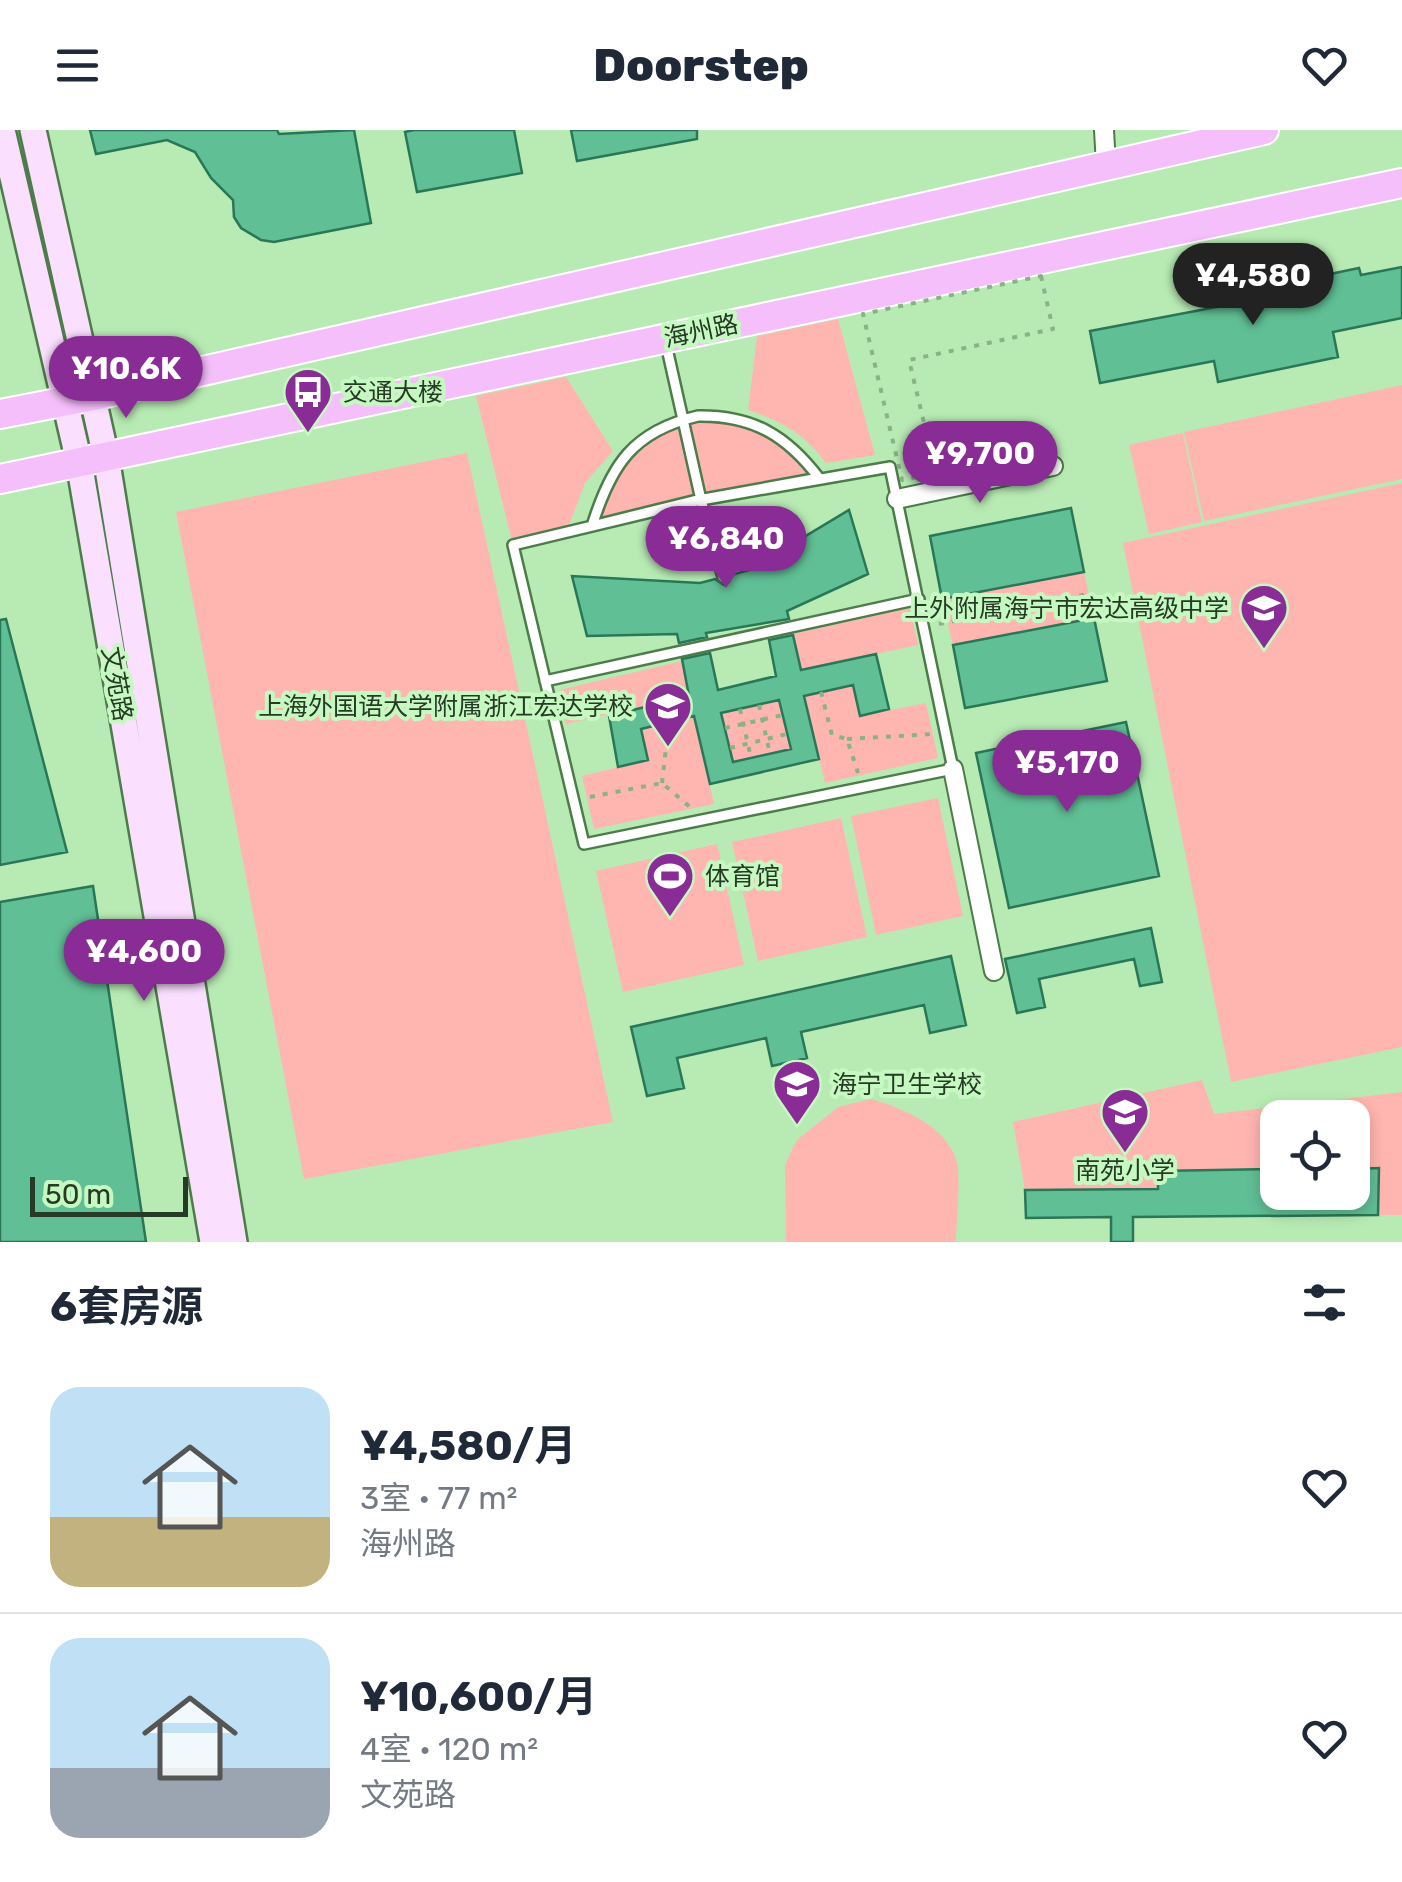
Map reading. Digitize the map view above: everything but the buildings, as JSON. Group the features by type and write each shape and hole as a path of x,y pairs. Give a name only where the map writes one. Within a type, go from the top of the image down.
{"main road":[{"name":"文苑路","path":"2,130 62,401 92,460 234,1242"},
{"name":"文苑路","path":"34,130 93,396 92,460 213,1242"},
{"path":"0,414 1264,130"},
{"name":"海州路","path":"0,480 1402,183"}],"street":[{"path":"1104,130 1106,165"},
{"path":"897,499 1053,466"},
{"path":"953,770 994,970"}],"lane":[{"path":"665,339 701,500 723,577"},
{"path":"592,526 607,482 630,450 661,428 682,420 718,416 756,424 790,443 819,478 701,500 513,546 584,844 953,770 890,467 701,500"},
{"path":"545,681 919,600"}],"path":[{"path":"1041,276 1054,329 908,360 936,473 902,480 863,314 1041,276"},
{"path":"924,627 1088,594"},
{"path":"821,692 832,734 847,739 946,734"},
{"path":"759,705 770,754"},
{"path":"740,709 750,758"},
{"path":"725,728 782,715"},
{"path":"662,783 669,722"},
{"path":"730,748 787,734"},
{"path":"847,739 862,788"},
{"path":"574,800 662,783"},
{"path":"662,783 704,820"}],"shaded area":[{"path":"838,319 875,455 826,463 792,430 748,410 757,336"},
{"path":"566,377 613,451 585,483 568,528 513,545 476,396"},
{"path":"1402,385 1402,479 1204,521 1184,432"},
{"path":"718,416 773,432 819,478 592,526 617,465 661,428"},
{"path":"1183,433 1202,522 1149,534 1129,445"},
{"path":"467,453 613,1122 304,1179 176,512"},
{"path":"1402,483 1402,1047 1231,1082 1123,543"},
{"path":"1084,572 1094,618 953,645 942,599"},
{"path":"910,608 918,645 801,670 793,634"},
{"path":"682,661 689,696 566,724 559,690"},
{"path":"853,685 861,716 926,703 938,758 825,783 804,696"},
{"path":"779,700 791,749 733,762 721,713"},
{"path":"694,716 714,804 594,829 582,776 647,760 641,729"},
{"path":"938,798 963,916 876,935 851,816"},
{"path":"841,818 867,937 758,961 732,842"},
{"name":"体育馆","path":"717,844 744,965 623,992 596,871"},
{"path":"1202,1080 1214,1114 1260,1109 1260,1169 1158,1171 1158,1189 1025,1190 1013,1122"},
{"path":"1402,1092 1402,1215 1378,1215 1378,1169 1370,1169 1370,1100 1334,1100"},
{"path":"871,1099 922,1120 952,1150 959,1181 956,1242 786,1242 785,1164 797,1140 838,1107"}],"place":[{"name":"交通大楼","path":"308,434"},
{"name":"上外附属海宁市宏达高级中学","path":"1264,650"},
{"name":"上海外国语大学附属浙江宏达学校","path":"668,748"},
{"name":"体育馆","path":"670,918"},
{"name":"海宁卫生学校","path":"797,1126"},
{"name":"南苑小学","path":"1125,1154"}]}
